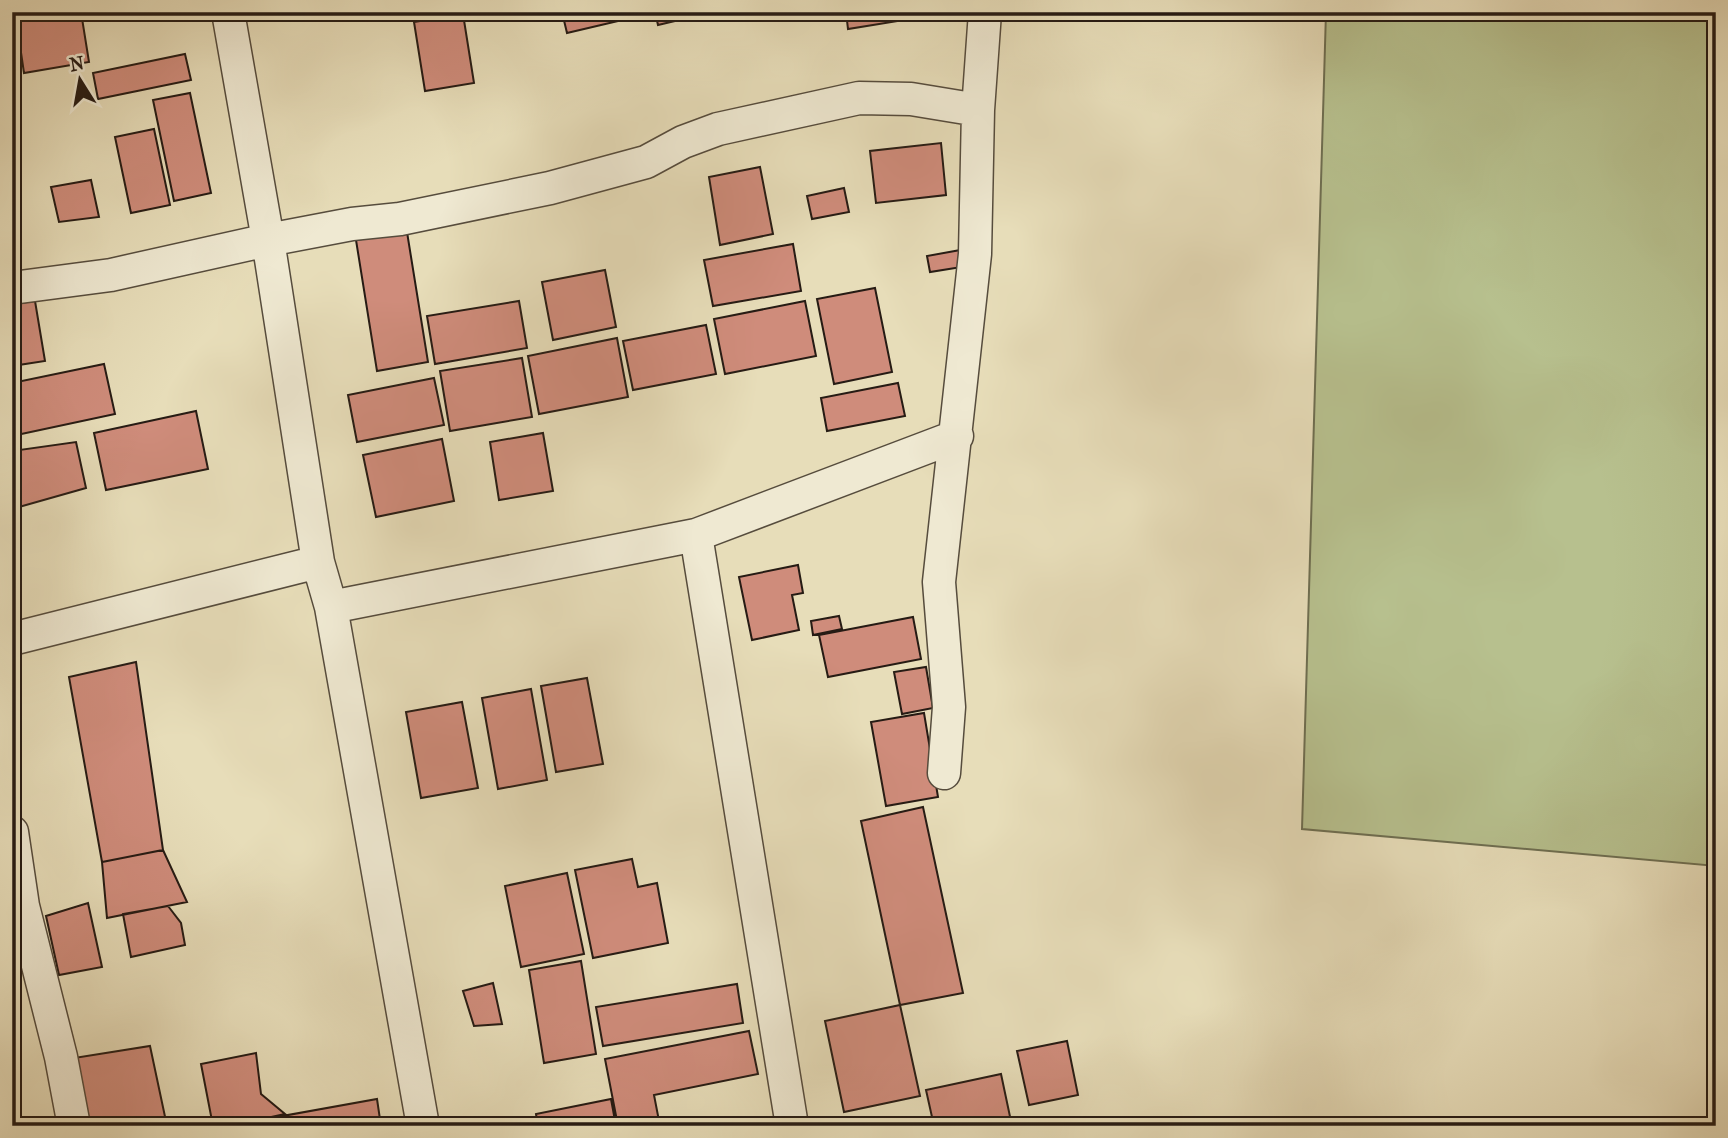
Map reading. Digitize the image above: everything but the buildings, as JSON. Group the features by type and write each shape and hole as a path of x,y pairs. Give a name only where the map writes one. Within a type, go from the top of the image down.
{"street":[{"path":"228,12 268,240 318,562 331,607 423,1126"},
{"path":"944,773 949,706 939,582 975,254 978,110 985,12"},
{"path":"12,288 111,275 268,240 352,224 400,219 550,188 646,162 682,142 718,129 859,98 911,99 978,110"},
{"path":"331,607 696,535 957,436"},
{"path":"696,535 792,1126"},
{"path":"12,639 318,562"},
{"path":"12,832 23,906 25,966 61,1057 74,1126"}],"green space":[{"path":"1326,12 1716,12 1716,866 1302,829"}]}
